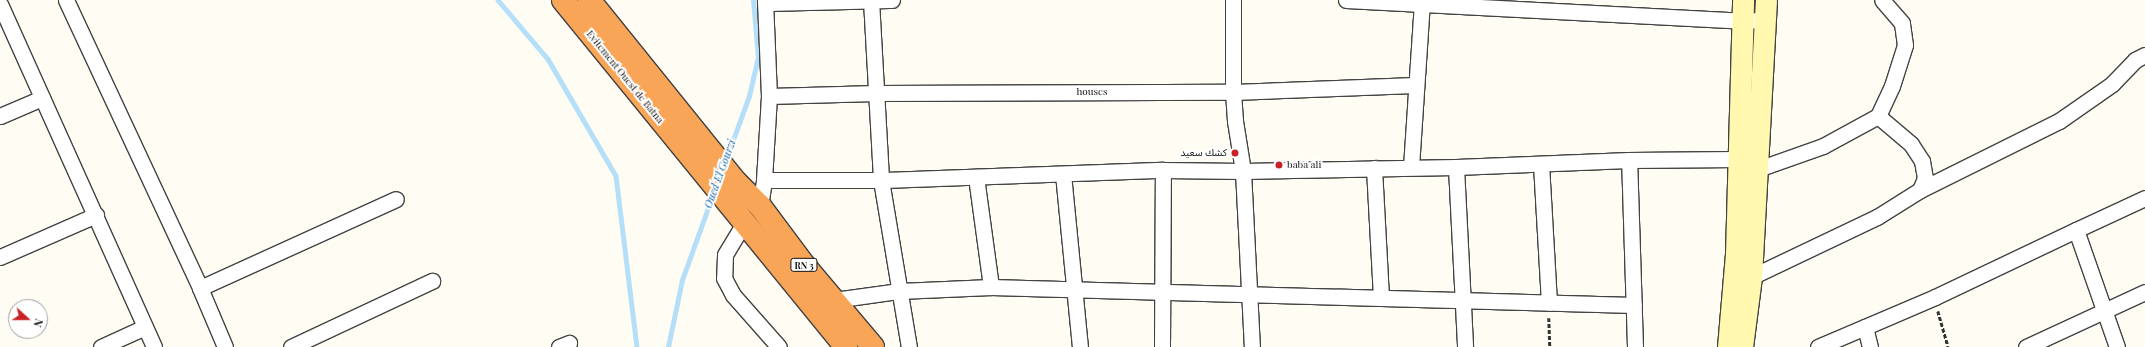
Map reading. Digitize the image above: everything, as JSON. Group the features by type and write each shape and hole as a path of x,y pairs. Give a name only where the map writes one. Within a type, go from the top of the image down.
{"highway":[{"name":"Evitement Ouest de Batna","path":"563,0 695,145"},
{"name":"Evitement Ouest de Batna","path":"589,0 695,145"},
{"name":"RN 3","path":"695,145 760,206 804,265 873,347"},
{"name":"RN 3","path":"695,145 730,204 744,223 846,347"}],"main road":[{"path":"1728,347 1736,254 1743,0"},
{"path":"1742,347 1751,277 1758,169 1765,10"}],"street":[{"path":"66,0 200,288 225,347"},
{"path":"871,0 881,180 909,347"},
{"path":"760,206 764,180 769,96 765,2 892,0"},
{"path":"1233,0 1235,121 1243,171 1251,295 1252,347"},
{"path":"1346,0 1422,2 1742,21 1765,10"},
{"path":"764,180 881,180 1163,170 1243,171 1456,167 1628,160 1738,159 1758,169 1823,146 1878,116 1892,86 1905,45 1902,22 1882,0"},
{"path":"1411,167 1415,84 1422,2"},
{"path":"0,4 154,347"},
{"path":"1751,277 1878,217 1920,190 2059,121 2112,84 2135,60 2145,55"},
{"name":"houses","path":"769,96 876,93 1234,92 1415,84"},
{"path":"0,116 42,98"},
{"path":"1878,116 1911,144 1922,161 1925,178 1920,190"},
{"path":"1628,160 1635,347"},
{"path":"1541,164 1549,303"},
{"path":"1456,167 1465,347"},
{"path":"1374,168 1381,297"},
{"path":"1162,347 1163,170"},
{"path":"1063,174 1080,347"},
{"path":"976,177 991,287"},
{"path":"1818,347 1935,297 2145,198"},
{"path":"200,288 396,199"},
{"path":"0,257 96,215"},
{"path":"744,223 725,255 724,278 733,295 773,345"},
{"path":"2076,230 2105,309 2117,347"},
{"path":"291,347 432,281"},
{"path":"834,300 899,292 991,287 1634,305"},
{"path":"2026,347 2075,326 2105,309 2145,292"},
{"path":"101,347 145,327"},
{"path":"1865,328 1870,347"}],"path":[{"path":"1935,297 1948,347"},
{"path":"1549,303 1550,347"}],"waterway":[{"path":"498,0 548,59 616,176 637,347"},
{"name":"Oued El Gourzi","path":"726,159 749,96 758,58 753,0"},
{"name":"Oued El Gourzi","path":"668,347 682,280 713,194"}],"place":[{"name":"كشك سعيد","path":"1235,153"},
{"name":"baba ali","path":"1279,165"}]}
